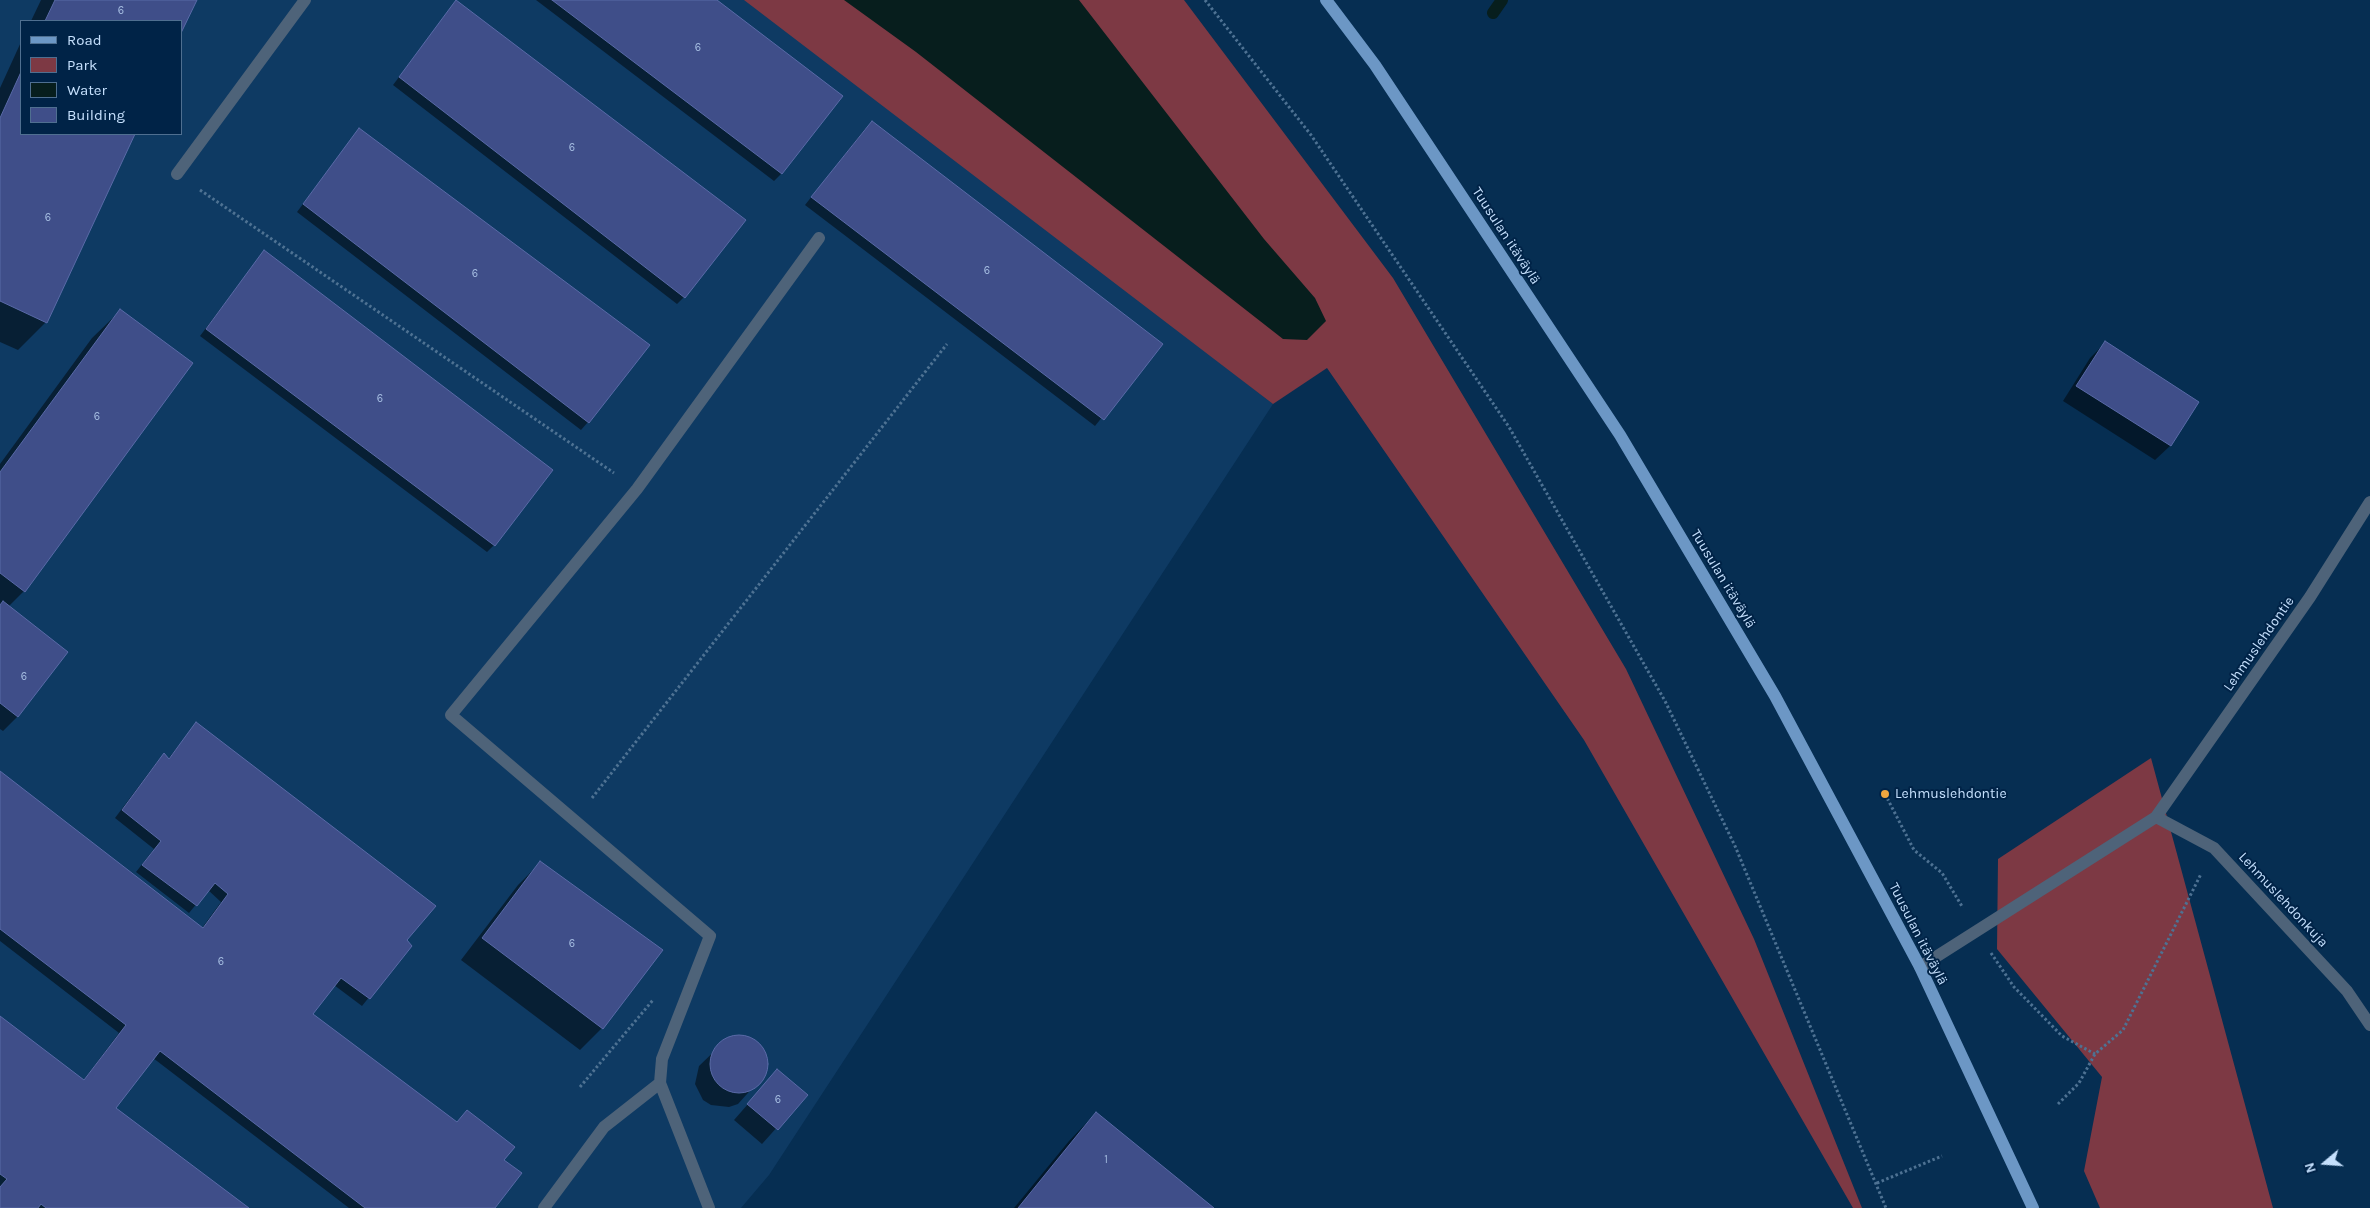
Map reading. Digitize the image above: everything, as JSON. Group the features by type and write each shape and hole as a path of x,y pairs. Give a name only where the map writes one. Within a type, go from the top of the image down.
{"main road":[{"name":"Tuusulan itäväylä","path":"1326,0 1375,65 1620,436 1775,696 1920,967 2033,1208"}],"street":[{"path":"177,174 305,0"},
{"path":"709,1208 660,1083 662,1059 710,936 451,715 637,489 819,238"},
{"name":"Lehmuslehdontie","path":"1920,967 2156,817 2310,597 2370,502"},
{"name":"Lehmuslehdonkuja","path":"2156,817 2214,848 2347,991 2370,1025"},
{"path":"544,1208 604,1127 660,1083"}],"path":[{"path":"1205,0 1311,135 1509,427 1646,667 1665,701 1735,846 1886,1208"},
{"path":"177,174 637,489"},
{"path":"574,820 947,344"},
{"path":"2058,1104 2079,1083 2095,1054 2123,1030 2214,848"},
{"path":"580,1087 654,1000"},
{"path":"1877,1183 1942,1156"}],"shaded area":[{"path":"0,0 747,0 1013,202 1273,404 769,1175 741,1208 0,1208"}],"green space":[{"path":"744,0 1184,0 1393,278 1626,669 1754,939 1862,1208 1853,1208 1584,740 1327,368 1273,404"},
{"path":"2151,758 2273,1208 2100,1208 2084,1171 2102,1077 1997,949 1998,859"}],"water":[{"path":"844,0 1079,0 1264,239 1315,298 1326,321 1307,340 1283,339 916,52"}],"building":[{"path":"55,0 197,0 182,31 182,20 45,20"},
{"path":"456,0 746,220 685,298 399,77"},
{"path":"552,0 717,0 843,96 782,174"},
{"path":"20,74 20,135 135,135 47,323 0,301 0,118"},
{"path":"872,121 1163,344 1104,420 811,197"},
{"path":"359,128 650,345 589,423 303,204"},
{"path":"264,250 553,470 495,546 206,329"},
{"path":"120,309 193,363 25,592 0,573 0,472"},
{"path":"2105,341 2199,402 2171,446 2076,386"},
{"path":"3,601 68,652 18,717 0,703 0,605"},
{"path":"196,722 436,906 407,940 412,946 370,999 341,978 313,1014 457,1122 467,1110 515,1147 504,1160 522,1173 495,1208 365,1208 160,1051 116,1108 249,1208 46,1208 41,1204 38,1208 0,1208 0,1187 7,1179 0,1174 0,1016 84,1080 126,1025 0,929 0,771 203,928 228,894 215,883 197,906 142,865 161,841 122,810 164,753 169,759"},
{"path":"540,861 663,950 603,1029 482,938"},
{"path":"739,1035 750,1037 760,1043 766,1053 768,1064 766,1075 760,1085 750,1091 739,1093 728,1091 718,1085 712,1075 710,1064 712,1053 718,1043 728,1037"},
{"path":"777,1069 808,1095 778,1130 747,1104"},
{"path":"1096,1112 1214,1208 1018,1208"}],"waterway":[{"path":"1493,13 1502,0"}],"place":[{"name":"Lehmuslehdontie","path":"1885,794"}]}
